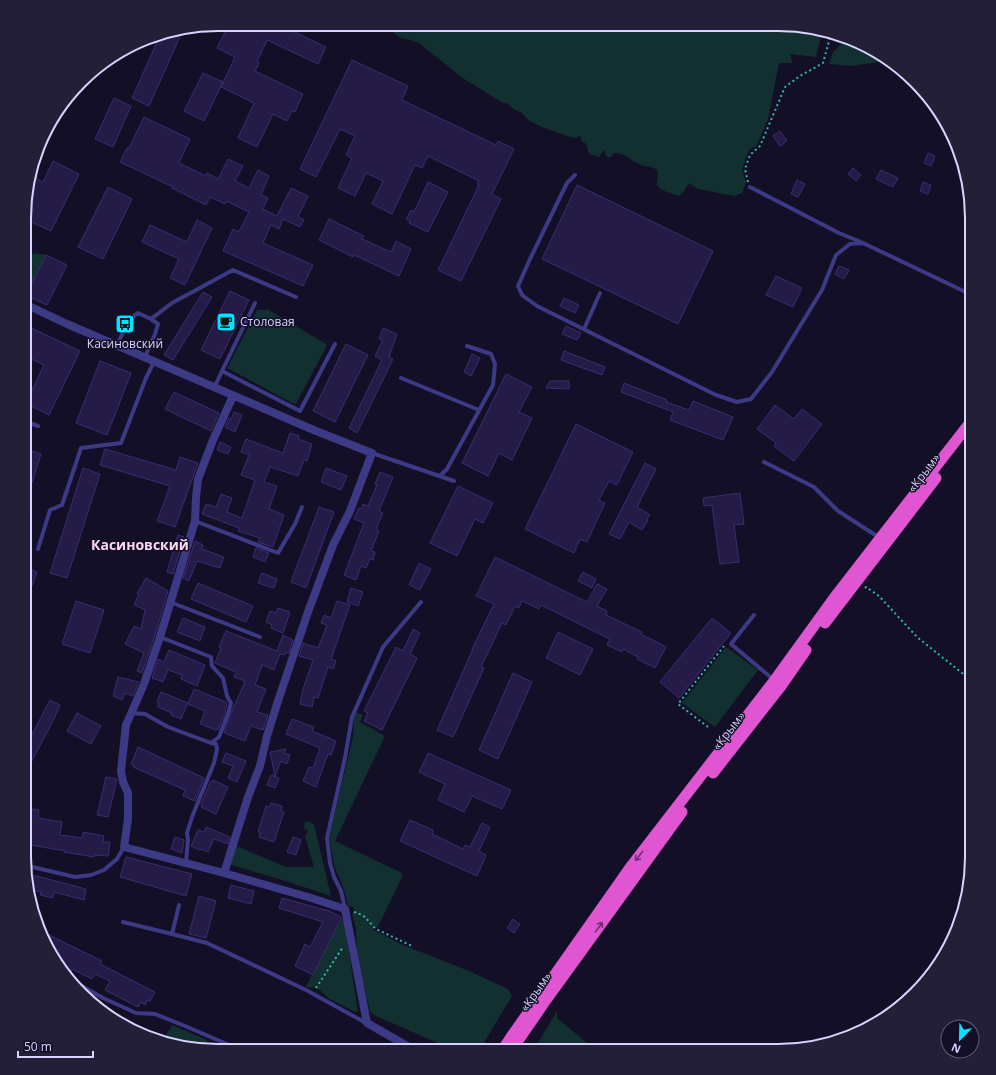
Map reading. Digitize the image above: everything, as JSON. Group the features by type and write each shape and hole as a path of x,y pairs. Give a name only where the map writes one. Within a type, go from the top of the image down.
{"highway":[{"path":"506,1044 632,865 774,681 837,594 965,429"},
{"name":"«Крым»","path":"517,1044 546,1000 682,813 781,686 813,639 965,441"}],"street":[{"path":"31,307 214,388 316,431 372,452 350,512 333,545 308,612 267,736 260,766 248,797 224,873"},
{"path":"233,396 213,440 198,479 195,521 160,637 144,684 126,725 121,771 123,782 128,793 128,819 124,847 308,896 345,909 367,1024 403,1044"}],"lane":[{"path":"575,175 567,183 518,286 522,295 537,306 716,395 737,402 751,399 772,372 822,290 836,255 850,244 863,243"},
{"path":"750,187 839,233 965,291"},
{"path":"151,318 172,303 233,270 296,297"},
{"path":"584,329 600,293"},
{"path":"214,388 255,303"},
{"path":"117,346 124,329 132,317 138,313 151,318 158,324 145,358"},
{"path":"222,371 300,411 335,344"},
{"path":"440,476 447,469 493,384 495,364 491,354 468,346"},
{"path":"38,549 50,510 62,505 81,448 121,444 146,378 154,362"},
{"path":"401,378 479,410"},
{"path":"31,424 38,426"},
{"path":"372,452 454,481"},
{"path":"764,462 814,487 838,512 880,538"},
{"path":"195,521 278,553 295,524 302,507"},
{"path":"170,602 260,637"},
{"path":"345,909 341,891 334,877 330,863 327,838 345,758 352,717 383,647 421,602"},
{"path":"754,615 731,644 774,681"},
{"path":"160,637 211,657 212,666 223,678 230,703 230,709 218,737 211,743"},
{"path":"131,713 145,714 168,726 216,744 218,749 187,832 188,839 186,864"},
{"path":"31,868 75,877 91,875 104,870 109,866 117,859 124,847"},
{"path":"172,934 179,906"},
{"path":"123,922 207,943 312,994 367,1024"},
{"path":"84,987 103,998 136,1013 155,1014 227,1044"}],"path":[{"path":"750,187 745,169 750,155 760,146 785,87 800,76 823,63 828,38"},
{"path":"861,590 866,587 879,596 917,638 965,676"},
{"path":"708,728 678,704 726,644 731,644"},
{"path":"345,909 362,915 367,918 376,929 412,946"},
{"path":"312,994 350,936"}],"green space":[{"path":"391,31 790,31 821,36 816,57 790,54 793,63 779,63 768,119 757,145 749,150 742,169 746,182 742,193 734,196 698,189 689,183 679,196 666,191 658,185 658,172 654,168 641,165 622,154 614,153 610,158 606,156 604,149 599,157 589,154 586,144 582,141 580,136 575,138 567,136 528,120 522,113 461,77 419,43 401,38"},
{"path":"842,42 861,50 882,62 851,66 829,64 833,52"},
{"path":"35,253 46,255 31,285 31,255"},
{"path":"257,310 269,310 326,344 326,347 296,404 227,368"},
{"path":"726,647 758,670 715,727 682,703"},
{"path":"356,712 363,715 360,722 385,736 335,841 402,873 403,875 378,927 372,929 401,944 469,971 508,989 512,996 483,1044 440,1044 370,1012 357,953 356,929 352,914 355,911 353,907 348,906 344,890 334,865 329,837 353,737 354,718"},
{"path":"306,821 314,824 331,896 231,865 231,857 236,846 286,867 314,867 305,837 308,830 303,828"},
{"path":"342,919 344,920 358,1012 355,1012 328,998 320,990 306,986"},
{"path":"557,1011 557,1018 589,1044 537,1044"},
{"path":"172,1025 207,1040 208,1044 169,1038 165,1037"}],"building":[{"path":"226,31 293,31 326,47 318,64 267,40 257,62 259,63 255,71 303,94 295,112 292,111 287,121 273,114 257,147 238,138 254,103 221,87 235,57 217,48"},
{"path":"181,35 149,106 132,98 157,41"},
{"path":"352,60 408,86 402,100 496,145 498,141 514,149 492,194 501,199 461,281 438,270 479,185 477,184 479,181 428,156 422,168 415,165 392,214 372,204 383,181 366,173 355,196 338,188 352,158 346,155 355,136 340,129 316,177 300,169"},
{"path":"203,73 223,82 204,121 184,111"},
{"path":"114,98 131,106 113,147 95,139"},
{"path":"144,117 190,139 179,163 206,176 207,173 218,179 228,159 243,166 235,181 249,188 258,170 269,176 261,195 268,198 263,209 277,216 291,188 308,196 298,217 304,220 300,227 283,219 279,229 271,225 263,243 313,265 303,286 223,251 233,229 238,232 240,230 249,212 226,201 225,204 210,197 206,205 172,188 173,187 120,162 127,148 129,148"},
{"path":"780,131 787,141 780,146 773,136"},
{"path":"928,153 935,156 931,166 924,163"},
{"path":"53,161 79,174 51,231 31,222 31,206 34,199 32,198 36,178 43,182"},
{"path":"853,168 861,175 856,181 848,174"},
{"path":"881,170 898,178 893,187 876,179"},
{"path":"797,180 805,184 798,197 791,194"},
{"path":"428,182 448,192 428,232 409,223 410,221 406,219 411,210 414,212"},
{"path":"923,182 931,185 928,194 920,191"},
{"path":"577,185 713,251 678,324 542,259"},
{"path":"108,187 132,199 103,259 78,247"},
{"path":"329,219 364,236 362,239 391,252 396,241 411,249 399,276 354,255 353,257 319,240"},
{"path":"197,220 212,228 185,285 170,278 179,259 142,242 150,225 187,242"},
{"path":"46,255 67,265 47,305 31,298 31,285"},
{"path":"839,266 849,270 844,279 835,274"},
{"path":"776,276 802,288 793,307 766,295"},
{"path":"230,291 249,300 220,359 201,350"},
{"path":"203,292 212,297 173,360 164,355"},
{"path":"564,298 579,305 575,313 560,306"},
{"path":"566,326 581,333 577,340 562,334"},
{"path":"31,328 80,351 49,415 31,406 31,393 44,365 31,359"},
{"path":"383,328 397,334 389,357 393,359 357,433 349,428 382,360 375,356 383,340 379,339"},
{"path":"346,344 368,355 335,422 313,411"},
{"path":"564,351 605,367 602,375 561,360"},
{"path":"472,354 480,358 471,376 464,372"},
{"path":"100,361 131,373 107,435 76,423"},
{"path":"506,374 532,387 519,412 532,418 512,460 499,453 488,476 462,463"},
{"path":"550,381 569,381 569,389 546,388"},
{"path":"624,383 667,400 666,402 689,410 693,401 733,417 723,440 670,420 673,412 621,392"},
{"path":"174,392 219,413 211,431 165,409"},
{"path":"775,405 794,419 802,409 822,424 794,461 774,446 776,443 757,429"},
{"path":"234,412 242,415 235,432 225,427 229,418 231,419"},
{"path":"576,424 633,452 617,485 609,481 599,500 605,503 587,542 580,539 574,553 525,529"},
{"path":"290,433 299,436 298,439 312,444 307,461 304,460 298,476 270,467 264,482 277,486 269,509 284,515 273,547 258,542 260,538 238,531 239,528 202,514 206,504 216,507 221,494 232,498 227,512 242,518 255,480 241,475 249,455 241,452 246,439 283,453"},
{"path":"220,442 231,447 228,454 217,450"},
{"path":"105,449 176,470 180,457 198,463 175,527 157,521 170,486 100,465"},
{"path":"31,451 41,454 31,486"},
{"path":"645,463 656,469 637,507 650,515 642,530 629,522 620,539 609,534"},
{"path":"83,468 100,474 67,578 50,573"},
{"path":"326,468 347,476 341,490 321,482"},
{"path":"380,472 393,477 379,511 383,513 376,529 379,531 371,551 375,552 373,560 370,559 366,568 361,566 356,580 344,575 364,523 354,519 359,508 361,509 363,504 368,506 377,485 375,484"},
{"path":"458,486 493,503 483,523 475,519 457,556 430,543"},
{"path":"740,493 744,524 734,525 739,562 720,564 712,505 704,506 703,498"},
{"path":"319,507 334,512 306,588 291,582"},
{"path":"178,535 184,537 173,574 167,572"},
{"path":"195,541 203,545 202,549 224,557 220,568 197,561 189,581 183,578"},
{"path":"256,548 269,553 265,562 253,557"},
{"path":"495,557 587,602 597,584 607,589 597,606 607,611 606,615 642,632 641,634 666,647 655,668 637,659 638,657 623,649 622,652 607,645 610,639 541,605 539,609 522,601 519,608 515,606 506,625 502,623 481,667 484,668 453,737 437,730 472,649 494,604 476,596"},
{"path":"419,563 431,569 420,590 409,585"},
{"path":"31,570 37,572 31,589"},
{"path":"583,572 596,579 592,588 578,581"},
{"path":"262,573 277,579 274,588 258,583"},
{"path":"146,578 168,591 142,673 137,671 144,653 125,644 134,626 141,629 145,610 134,605 139,594 137,594"},
{"path":"198,583 253,606 246,622 191,599"},
{"path":"351,588 363,592 358,606 347,602"},
{"path":"76,601 104,610 90,653 62,644"},
{"path":"337,601 350,605 331,659 336,661 333,669 328,667 318,698 314,697 312,707 300,704 303,689 313,660 299,656 303,643 318,648 327,625 321,623 324,615 331,618"},
{"path":"278,608 290,612 283,633 271,628 272,625 266,622 270,611 276,613"},
{"path":"183,618 205,627 200,641 177,632"},
{"path":"712,618 731,633 679,698 660,682"},
{"path":"413,629 420,633 410,654 417,658 382,730 364,721 368,713 364,711 396,647 403,651"},
{"path":"226,631 277,651 283,635 293,640 289,653 286,652 285,655 280,654 274,670 262,665 255,685 266,689 257,712 268,715 263,730 251,726 245,741 224,733 234,705 245,681 234,677 236,672 215,663 221,648 219,647"},
{"path":"558,632 593,649 580,675 546,658"},
{"path":"169,650 205,665 197,686 181,679 182,675 168,670 163,682 152,678 158,659 164,662"},
{"path":"513,673 532,682 498,759 479,750"},
{"path":"118,677 139,682 133,696 125,693 122,700 113,696"},
{"path":"194,689 227,703 225,713 218,730 200,724 205,711 188,704"},
{"path":"161,692 188,703 181,719 158,707 159,703 157,702"},
{"path":"50,700 60,705 31,763 31,736"},
{"path":"77,713 101,726 91,744 67,731"},
{"path":"292,719 314,727 312,731 336,741 331,755 328,754 316,787 303,781 309,767 313,768 320,748 286,734"},
{"path":"138,747 204,778 195,801 183,796 185,790 133,767 134,765 131,764"},
{"path":"286,749 284,753 290,755 287,764 281,761 275,776 270,752"},
{"path":"226,753 246,761 237,782 228,778 233,766 222,762"},
{"path":"428,753 511,790 502,809 472,796 464,812 438,800 445,784 419,772"},
{"path":"271,775 279,778 275,788 267,785"},
{"path":"106,777 117,779 108,817 97,815"},
{"path":"213,780 228,787 216,814 201,807 211,781 213,782"},
{"path":"271,803 282,806 281,811 284,812 274,842 259,837 260,832 258,832 266,806 269,807"},
{"path":"31,809 39,810 38,818 62,822 60,835 82,838 83,832 104,836 103,842 110,842 108,856 94,855 94,857 64,852 65,851 31,845"},
{"path":"410,820 433,830 432,834 463,849 465,845 470,847 482,823 490,827 479,851 486,855 477,876 400,841"},
{"path":"206,827 230,837 228,844 214,839 208,852 191,846 198,830 204,832"},
{"path":"175,837 184,840 182,853 171,849"},
{"path":"293,837 301,840 296,855 287,852"},
{"path":"126,857 192,874 186,896 120,877"},
{"path":"32,875 86,889 84,900 54,892 53,898 40,895 41,892 34,891"},
{"path":"231,885 254,891 251,904 228,898"},
{"path":"199,896 216,901 206,938 189,934"},
{"path":"282,898 329,911 341,917 313,975 295,966 305,944 310,947 323,922 279,908"},
{"path":"513,919 520,924 514,933 507,928"},
{"path":"47,934 102,961 100,964 155,992 150,1001 147,1000 145,1005 141,1002 138,1007 105,990 110,981 95,974 92,979 72,969 71,972 62,961"}],"place":[{"name":"Столовая","path":"226,322"},
{"name":"Касиновский","path":"125,324"}],"district":[{"name":"Касиновский","path":"140,545"}]}
